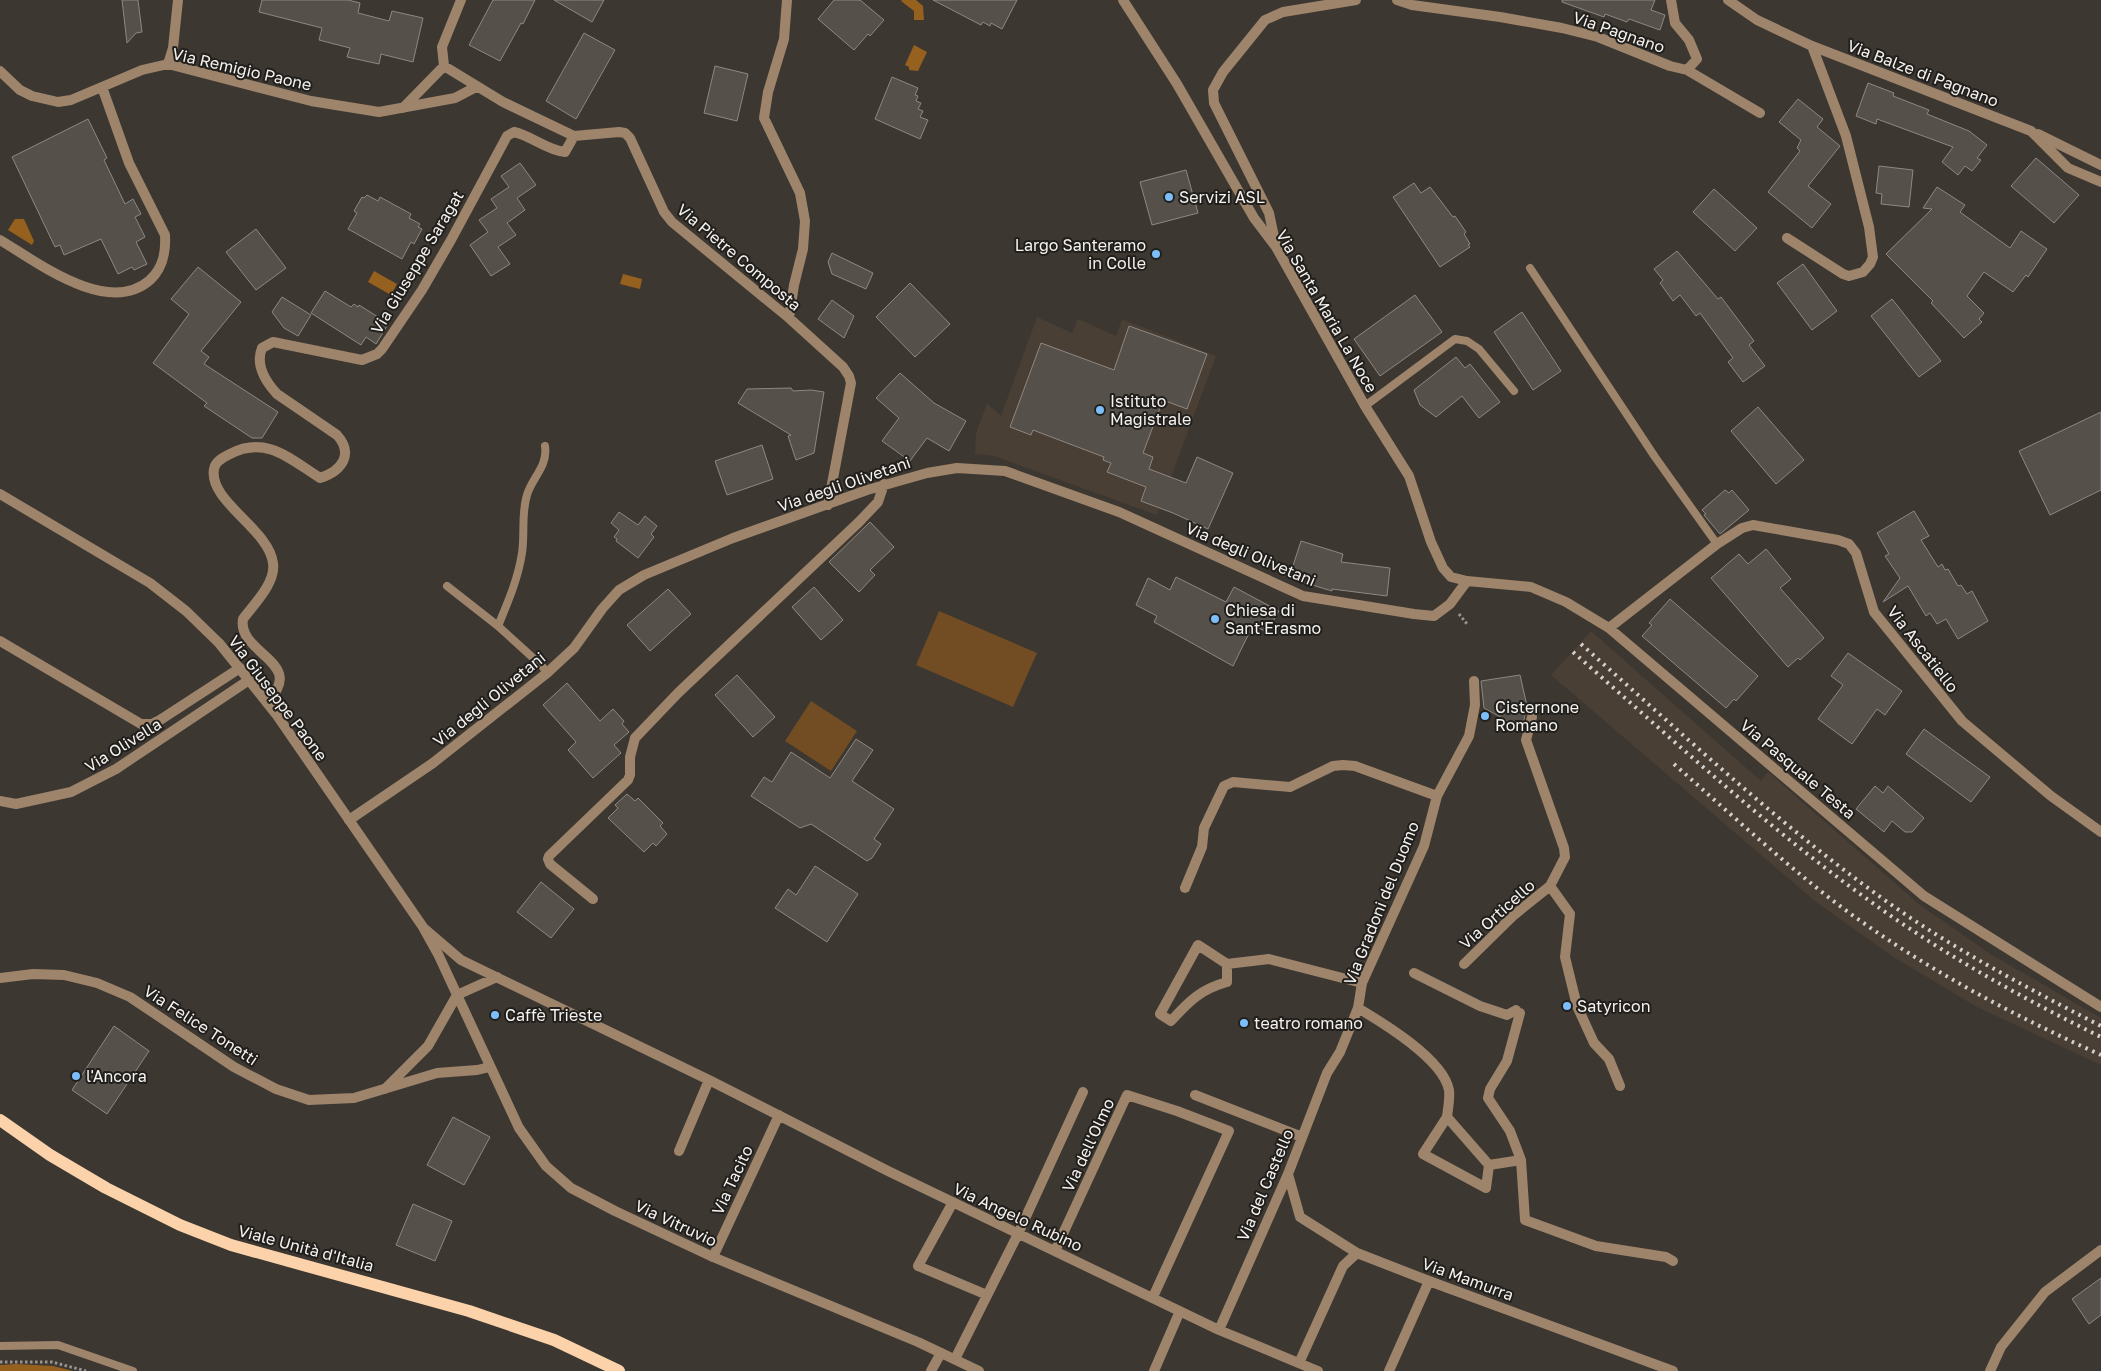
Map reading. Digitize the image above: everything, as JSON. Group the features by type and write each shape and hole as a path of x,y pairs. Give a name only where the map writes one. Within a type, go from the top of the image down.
{"main road":[{"name":"Viale Unità d'Italia","path":"0,1120 50,1155 106,1188 180,1225 231,1245 469,1310 554,1340 619,1371"}],"street":[{"path":"168,64 173,48 178,0"},
{"path":"444,66 442,47 460,0"},
{"path":"787,0 784,39 768,92 764,118 800,193 805,221 802,250 789,318"},
{"name":"Via Santa Maria La Noce","path":"1123,0 1177,84 1254,218 1276,247 1365,406 1410,476 1431,542 1443,568 1451,577 1467,581"},
{"path":"1276,247 1269,212 1214,103 1213,90 1223,72 1266,20 1283,12 1356,0"},
{"name":"Via Pagnano","path":"1397,0 1562,28 1598,37 1670,66 1687,70 1760,113"},
{"path":"1671,0 1675,23 1689,40 1697,59 1687,70"},
{"name":"Via Balze di Pagnano","path":"1728,0 1757,20 1812,46 2031,131 2068,168 2101,182"},
{"path":"1787,238 1849,276 1863,272 1873,257 1869,227 1846,136 1812,46"},
{"name":"Via Remigio Paone","path":"0,71 20,90 44,100 71,100 142,70 168,64 311,101 379,112 454,98 476,87"},
{"path":"444,66 476,87 574,136"},
{"path":"403,108 444,66"},
{"path":"0,240 69,281 99,291 118,293 138,288 154,276 160,267 166,246 165,235 129,163 102,86"},
{"path":"2031,131 2101,165"},
{"name":"Via Giuseppe Saragat","path":"267,702 279,689 280,677 274,666 247,636 242,625 243,618 270,583 274,566 271,550 221,494 214,479 214,469 220,459 232,453 251,446 261,446 275,450 320,478 338,467 344,461 346,453 343,442 338,435 277,394 269,386 260,361 262,348 273,342 362,360 377,354 422,290 452,240 507,136 514,132 523,134 555,151 565,152 574,136"},
{"name":"Via Pietre Composta","path":"574,136 625,133 630,138 640,157 664,212 672,222 789,318 843,366 851,383 828,505"},
{"name":"Via degli Olivetani","path":"349,820 432,763 547,673 574,648 602,609 619,590 644,575 733,538 884,484 927,473 957,468 1005,471 1119,512 1303,596 1404,613 1434,616 1450,604 1467,581"},
{"path":"593,899 550,864 549,856 628,780 630,775 630,757 635,738 678,692 859,522 878,502 884,484"},
{"name":"Via Giuseppe Paone","path":"0,494 150,583 186,611 218,643 267,702 422,927 456,995"},
{"name":"Via Ascatiello","path":"1609,628 1717,544 1742,528 1753,525 1838,540 1849,544 1856,553 1874,612 1944,701 1962,721 1994,750 2051,796 2101,832"},
{"name":"Via Pasquale Testa","path":"1467,581 1531,587 1566,602 1609,628 1924,896 2101,1007"},
{"path":"0,641 140,724 152,724 160,720 240,668"},
{"name":"Via Olivella","path":"0,801 16,804 71,792 116,769 249,680"},
{"name":"Via Gradoni del Duomo","path":"1340,1052 1358,1008 1362,983 1424,846 1437,796 1469,736 1475,705 1474,681"},
{"path":"1532,717 1526,740 1564,848 1564,858 1550,886 1570,914 1565,957 1578,1006 1594,1043 1609,1059 1620,1086"},
{"path":"1184,888 1202,846 1204,828 1219,793 1224,786 1233,782 1290,787 1333,766 1343,765 1355,766 1437,796"},
{"name":"Via Orticello","path":"1464,964 1514,915 1550,886"},
{"name":"Via Angelo Rubino","path":"422,927 461,960 709,1080 1018,1234 1219,1330 1318,1371"},
{"path":"1227,964 1227,982 1212,986 1191,999 1172,1021 1160,1014 1198,945 1227,964 1269,959 1362,983"},
{"path":"1414,973 1480,1006 1507,1015 1518,1012 1507,1062 1490,1089 1488,1098 1510,1132 1521,1160 1525,1220 1596,1246 1666,1257 1673,1261"},
{"name":"Via Felice Tonetti","path":"0,978 33,974 64,976 98,983 130,997 234,1067 291,1095 309,1100 354,1098 437,1073 477,1070 490,1066"},
{"path":"384,1090 428,1046 456,995 497,977"},
{"name":"Via Vitruvio","path":"456,995 519,1128 546,1166 571,1188 712,1257 942,1353 979,1371"},
{"path":"1358,1008 1396,1031 1439,1070 1449,1090 1447,1117 1423,1154 1486,1188 1489,1165 1447,1117"},
{"name":"Via del Castello","path":"1219,1330 1288,1174 1326,1073 1340,1052"},
{"path":"679,1151 709,1080"},
{"path":"955,1360 1018,1234 1083,1092"},
{"name":"Via dell'Olmo","path":"1056,1251 1127,1095 1177,1111 1229,1131 1153,1297"},
{"path":"1195,1095 1302,1137"},
{"name":"Via Tacito","path":"712,1257 779,1116"},
{"path":"1489,1165 1521,1160"},
{"name":"Via Mamurra","path":"1288,1174 1300,1217 1357,1253 1673,1371"},
{"path":"953,1202 918,1266 987,1295"},
{"path":"1990,1371 2002,1347 2044,1292 2101,1250"},
{"path":"1299,1363 1343,1266 1357,1253"},
{"path":"1389,1371 1429,1281"},
{"path":"1155,1368 1180,1311"},
{"path":"931,1371 942,1353"}],"lane":[{"path":"1530,268 1654,457 1717,544"},
{"path":"1365,406 1455,339 1467,341 1479,349 1514,391"},
{"path":"498,626 517,580 522,551 524,508 528,493 545,464 546,446"},
{"path":"447,586 498,626 542,666 547,673"},
{"path":"0,1346 58,1345 132,1371"}],"path":[{"path":"0,1362 52,1362 86,1371"}],"shaded area":[{"path":"902,0 916,0 923,6 924,20 914,20 914,11"},
{"path":"914,45 927,52 918,71 909,70 909,67 905,65"},
{"path":"15,219 24,219 34,241 32,245 8,230"},
{"path":"374,271 397,284 391,295 368,282"},
{"path":"623,274 642,279 640,289 620,284"},
{"name":"Istituto Magistrale","path":"1037,317 1072,333 1078,319 1116,336 1122,319 1216,356 1157,515 994,456 975,454 976,433 987,403 1001,416"},
{"path":"939,611 1037,653 1013,707 916,665"},
{"path":"1591,631 1761,781 1768,772 1920,905 1992,955 2101,1018 2101,1065 1977,1007 1895,958 1816,902 1551,675"},
{"path":"811,701 857,731 831,771 785,741"},
{"path":"0,1365 53,1366 73,1371 0,1371"}],"building":[{"path":"122,0 138,0 142,32 136,33 127,43"},
{"path":"262,0 348,0 360,3 358,13 389,21 392,11 423,18 413,62 381,54 379,64 347,57 350,48 319,40 322,28 259,12"},
{"path":"493,0 535,0 523,24 521,23 500,61 469,45"},
{"path":"554,0 604,0 592,22"},
{"path":"834,0 860,0 884,20 854,50 818,19"},
{"path":"933,0 1017,0 1002,29 991,23 990,26 983,22 981,25"},
{"path":"1562,0 1655,0 1651,10 1665,15 1660,30 1629,19 1627,22 1605,14 1604,17 1562,2"},
{"path":"584,33 615,50 576,119 546,101"},
{"path":"715,66 748,74 737,121 704,113"},
{"path":"892,77 918,88 915,95 918,96 916,101 921,103 918,109 923,111 920,117 928,120 920,139 875,119"},
{"path":"1868,83 1894,93 1893,96 1929,110 1927,114 1969,131 1987,145 1977,158 1981,160 1972,171 1965,166 1958,175 1942,162 1953,147 1877,119 1876,124 1856,116"},
{"path":"1798,99 1823,119 1817,127 1840,146 1808,186 1831,204 1812,228 1768,192 1800,151 1797,148 1801,140 1779,122"},
{"path":"88,119 107,158 104,160 125,204 133,199 141,214 135,217 145,237 136,242 147,264 134,270 132,267 118,274 101,239 64,255 60,245 55,247 12,157"},
{"path":"2036,158 2079,195 2054,223 2011,186"},
{"path":"520,163 536,185 517,198 525,210 507,223 516,235 498,247 510,264 491,276 470,245 488,232 479,220 497,208 491,199 509,187 501,176"},
{"path":"1879,166 1913,170 1909,207 1881,204 1882,194 1876,193"},
{"name":"Servizi ASL","path":"1186,170 1198,213 1152,225 1140,182"},
{"path":"1414,183 1421,193 1430,187 1453,217 1455,216 1466,232 1464,234 1470,244 1468,245 1470,247 1440,267 1393,197"},
{"path":"1937,187 1965,205 1960,212 2010,248 2021,231 2047,249 2028,277 2026,275 2013,292 1984,272 1967,296 1984,313 1979,319 1982,322 1964,338 1931,303 1933,301 1886,254 1932,209 1923,208"},
{"path":"1714,189 1757,228 1735,251 1693,212"},
{"path":"367,195 378,201 380,197 411,214 409,218 420,224 418,227 422,229 414,244 411,242 402,259 348,229 357,213 354,211 362,197 364,198"},
{"path":"256,229 286,268 256,290 226,252"},
{"path":"1677,251 1718,299 1721,297 1754,341 1749,345 1765,366 1743,382 1728,362 1733,358 1700,313 1696,316 1680,295 1673,301 1660,283 1663,280 1654,269"},
{"path":"832,253 873,273 866,289 832,274 828,262"},
{"path":"1803,264 1837,311 1812,330 1777,283"},
{"path":"198,267 241,302 201,351 209,357 204,364 278,412 262,438 252,438 204,406 207,403 153,363 189,314 171,299"},
{"path":"910,283 950,324 915,357 876,317"},
{"path":"325,291 351,307 354,304 358,307 359,305 378,317 377,319 387,326 376,344 366,337 361,345 311,313"},
{"path":"1415,295 1442,332 1380,376 1354,339"},
{"path":"282,297 311,315 298,336 284,328 272,312"},
{"path":"1892,299 1941,361 1919,377 1871,316"},
{"path":"832,300 854,316 844,338 818,319"},
{"path":"1522,312 1561,371 1533,390 1494,332"},
{"path":"1129,326 1207,354 1187,409 1163,400 1143,453 1153,457 1149,469 1186,483 1197,457 1233,473 1208,529 1141,501 1146,487 1107,472 1111,463 1103,460 1104,457 1033,430 1031,435 1010,427 1041,343 1114,370"},
{"path":"1456,357 1465,368 1470,364 1500,402 1479,418 1462,396 1436,417 1420,405 1414,390"},
{"path":"900,373 934,403 966,421 949,451 927,438 910,461 882,441 899,418 876,398"},
{"path":"791,388 793,391 811,390 824,392 814,453 796,460 788,436 791,435 738,403 747,389"},
{"path":"1758,407 1804,460 1776,484 1731,431"},
{"path":"2101,412 2101,490 2050,515 2019,451"},
{"path":"762,445 773,479 727,495 715,461"},
{"path":"1725,490 1729,493 1732,490 1749,510 1720,534 1702,510"},
{"path":"1914,511 1929,536 1921,540 1938,567 1942,564 1945,570 1948,569 1958,586 1961,585 1967,594 1972,591 1988,621 1958,639 1946,619 1937,624 1930,613 1926,616 1908,586 1883,602 1900,578 1885,556 1889,554 1877,533"},
{"path":"619,512 638,525 645,516 657,526 651,534 654,537 638,558 616,541 617,539 614,537 619,530 611,523"},
{"path":"870,522 894,547 870,570 875,575 859,592 829,562"},
{"path":"1301,541 1343,554 1341,562 1390,568 1387,596 1332,589 1332,591 1289,578"},
{"path":"1766,549 1791,579 1780,588 1824,638 1800,660 1798,658 1788,667 1711,578 1739,554 1748,564"},
{"name":"Chiesa di Sant'Erasmo","path":"1176,577 1226,602 1234,587 1279,611 1267,632 1253,625 1233,666 1154,622 1157,616 1136,605 1148,578 1170,590"},
{"path":"814,587 843,620 821,640 792,607"},
{"path":"668,589 691,614 650,651 627,625"},
{"path":"1670,599 1758,676 1736,701 1734,699 1726,708 1642,636 1652,625 1649,623"},
{"path":"1848,653 1902,691 1885,715 1877,709 1852,744 1818,719 1843,685 1831,676"},
{"path":"737,675 775,717 753,737 715,695"},
{"path":"1520,675 1527,706 1523,724 1515,725 1484,708 1481,681"},
{"path":"567,683 600,721 613,709 624,721 622,724 629,732 614,745 621,753 593,778 568,750 576,742 543,705"},
{"path":"1924,729 1990,777 1971,802 1906,754"},
{"path":"856,739 873,750 852,781 894,809 874,839 881,844 872,858 867,861 811,824 800,828 751,796 764,777 772,782 791,752 830,778"},
{"path":"1875,786 1883,793 1888,786 1924,818 1912,832 1905,832 1892,821 1884,832 1856,809"},
{"path":"627,794 635,801 638,798 663,823 660,826 667,834 656,846 653,843 644,852 608,818 618,808 615,805"},
{"path":"815,866 858,894 827,942 775,908 788,889 796,895"},
{"path":"541,882 574,909 551,938 517,912"},
{"path":"114,1026 149,1051 107,1114 72,1090"},
{"path":"453,1117 490,1137 464,1185 427,1165"},
{"path":"413,1204 452,1221 435,1261 396,1245"},
{"path":"2101,1278 2101,1315 2089,1324 2072,1299"}],"railway":[{"path":"1581,644 1764,806 1879,896 1960,949 2101,1026"},
{"path":"1573,652 1758,814 1834,875 1901,923 1984,975 2101,1037"},
{"path":"1674,764 1791,867 1863,923 1896,945 1996,1004 2101,1055"}],"place":[{"name":"Servizi ASL","path":"1169,197"},
{"name":"Largo Santeramo in Colle","path":"1156,254"},
{"name":"Istituto Magistrale","path":"1100,410"},
{"name":"Chiesa di Sant'Erasmo","path":"1215,619"},
{"name":"Cisternone Romano","path":"1485,716"},
{"name":"Satyricon","path":"1567,1006"},
{"name":"Caffè Trieste","path":"495,1015"},
{"name":"teatro romano","path":"1244,1023"},
{"name":"l'Ancora","path":"76,1076"}]}
